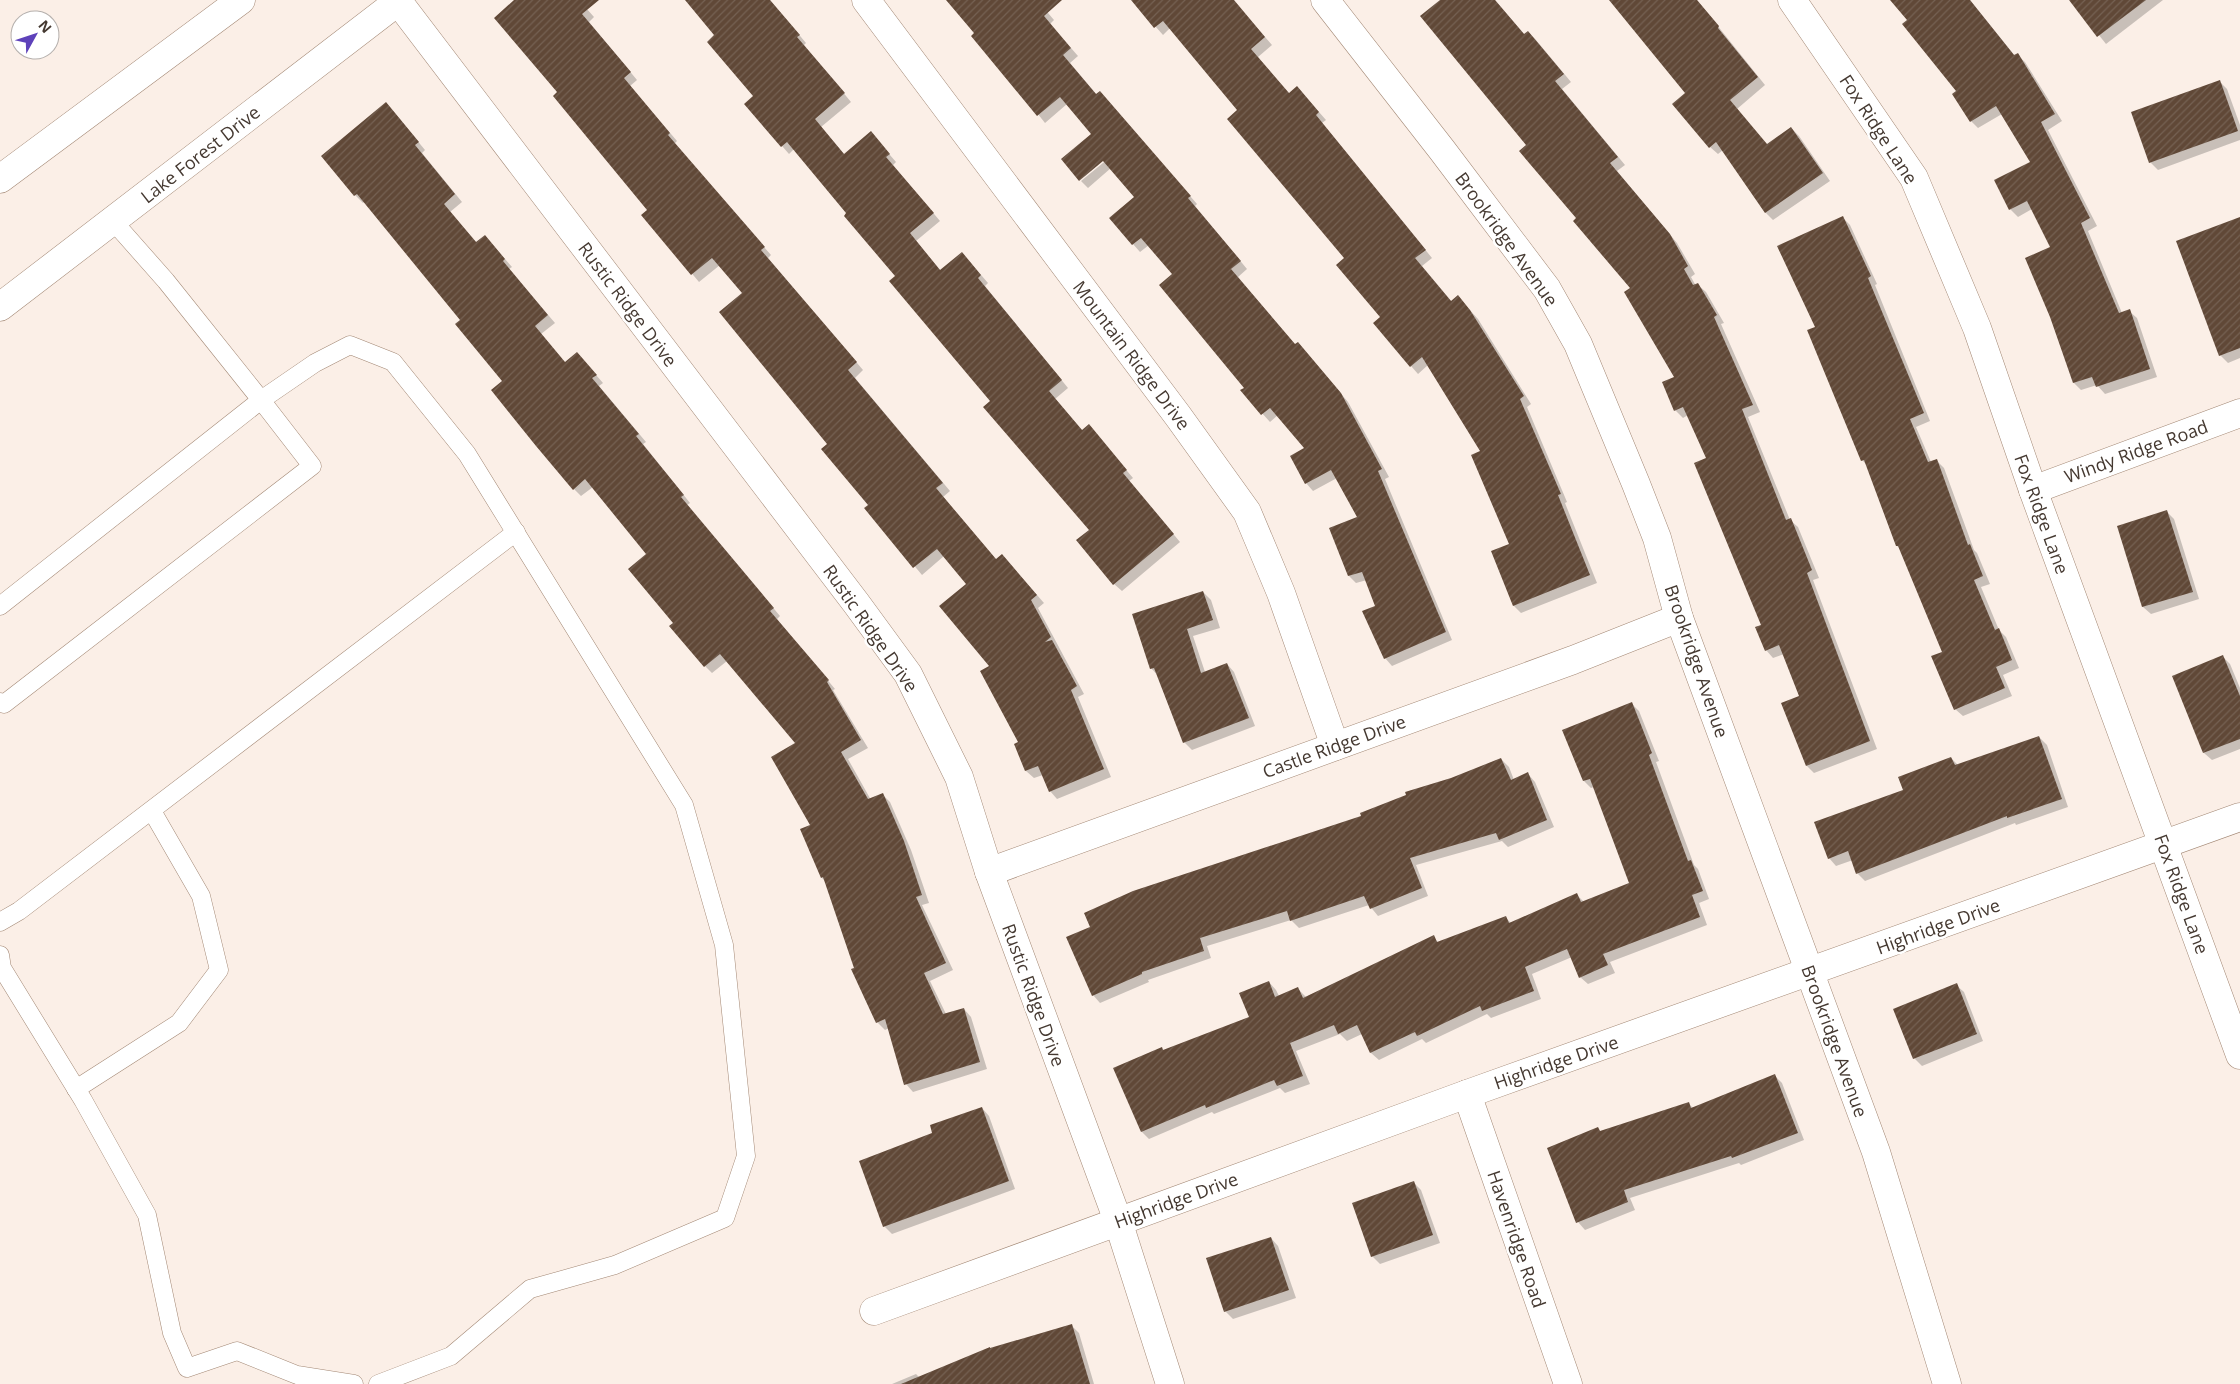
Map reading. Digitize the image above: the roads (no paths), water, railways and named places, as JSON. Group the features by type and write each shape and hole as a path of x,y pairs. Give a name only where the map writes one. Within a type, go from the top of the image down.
{"street":[{"path":"0,179 241,0"},
{"name":"Lake Forest Drive","path":"0,307 114,221 398,0"},
{"name":"Rustic Ridge Drive","path":"398,0 908,674 959,778 989,872 1118,1221 1170,1384"},
{"name":"Mountain Ridge Drive","path":"866,0 1178,416 1246,512 1281,593 1335,746"},
{"name":"Brookridge Avenue","path":"1325,0 1547,289 1578,344 1657,538 1679,618 1876,1152 1947,1384"},
{"name":"Fox Ridge Lane","path":"1792,0 1914,178 1977,328 2033,490 2240,1055"},
{"name":"Windy Ridge Road","path":"2033,490 2240,413"},
{"name":"Castle Ridge Drive","path":"989,872 1573,660 1679,618"},
{"name":"Highridge Drive","path":"874,1311 1467,1094 2240,817"},
{"name":"Havenridge Road","path":"1467,1094 1568,1384"}],"lane":[{"path":"0,702 4,704 312,466 166,281 114,221"},
{"path":"0,606 261,400 315,363 350,345 393,362 467,454 684,805 724,945 746,1156 725,1218 615,1265 530,1289 451,1356 378,1384"},
{"path":"0,922 19,911 152,811 516,532"},
{"path":"76,1089 179,1023 219,970 201,896 152,811"},
{"path":"0,955 2,968 76,1089 147,1215 172,1334 187,1368 237,1351 297,1375 354,1384"}]}
